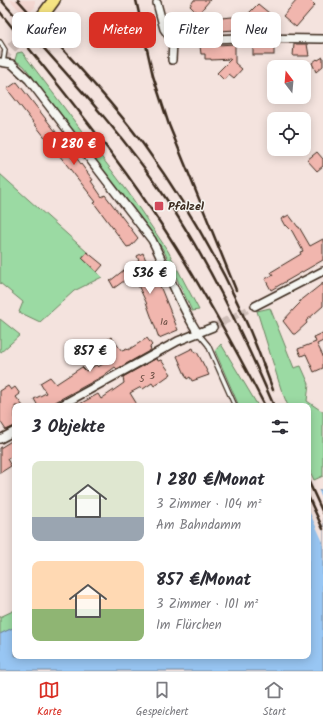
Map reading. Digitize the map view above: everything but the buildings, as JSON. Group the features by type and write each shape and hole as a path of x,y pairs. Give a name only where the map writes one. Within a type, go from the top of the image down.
{"main road":[{"path":"45,12 54,0"}],"street":[{"path":"157,3 164,29"},
{"path":"223,39 323,39"},
{"path":"172,48 172,60"},
{"path":"2,62 12,64 29,80 152,240 166,266 190,320 198,333"},
{"path":"255,306 323,271"},
{"path":"65,403 178,341 213,327"},
{"path":"0,440 12,433"}],"lane":[{"path":"0,42 5,50 2,62"},
{"path":"198,333 208,345 234,403"}],"shaded area":[{"path":"10,0 35,0 35,7 30,12 21,12"}],"green space":[{"path":"22,52 128,192 168,251 199,310 192,311 164,251 148,227 24,66 15,60 17,53"},
{"path":"0,174 87,252 82,258 102,277 74,291 40,322 19,312 23,302 0,283"},
{"path":"270,308 294,368 301,366 309,384 307,401 310,403 287,403 257,311"},
{"path":"0,319 20,335 0,353"},
{"path":"221,344 256,403 238,403 215,351"},
{"path":"311,404 323,412 323,476 314,480 311,474"},
{"path":"12,611 12,628 0,634 0,617"}],"water":[{"path":"323,489 323,671 0,671 0,634 12,628 12,659 311,659 311,494"}],"pier":[{"path":"318,489 323,501 323,542 311,516 311,492"}],"tunnel":[{"path":"0,60 12,47"},
{"path":"213,327 255,306"}],"railway":[{"path":"1,0 107,120 165,197 211,273 273,403"},
{"path":"18,0 82,70 128,125 161,170 196,224 212,252 241,310 265,369"},
{"path":"136,0 153,76 169,125 236,290"},
{"path":"0,12 98,135 153,212 212,308 263,403"},
{"path":"263,363 273,390"},
{"path":"311,487 323,513"},
{"path":"311,503 323,529"}],"place":[{"name":"Pfalzel","path":"159,206"}]}
